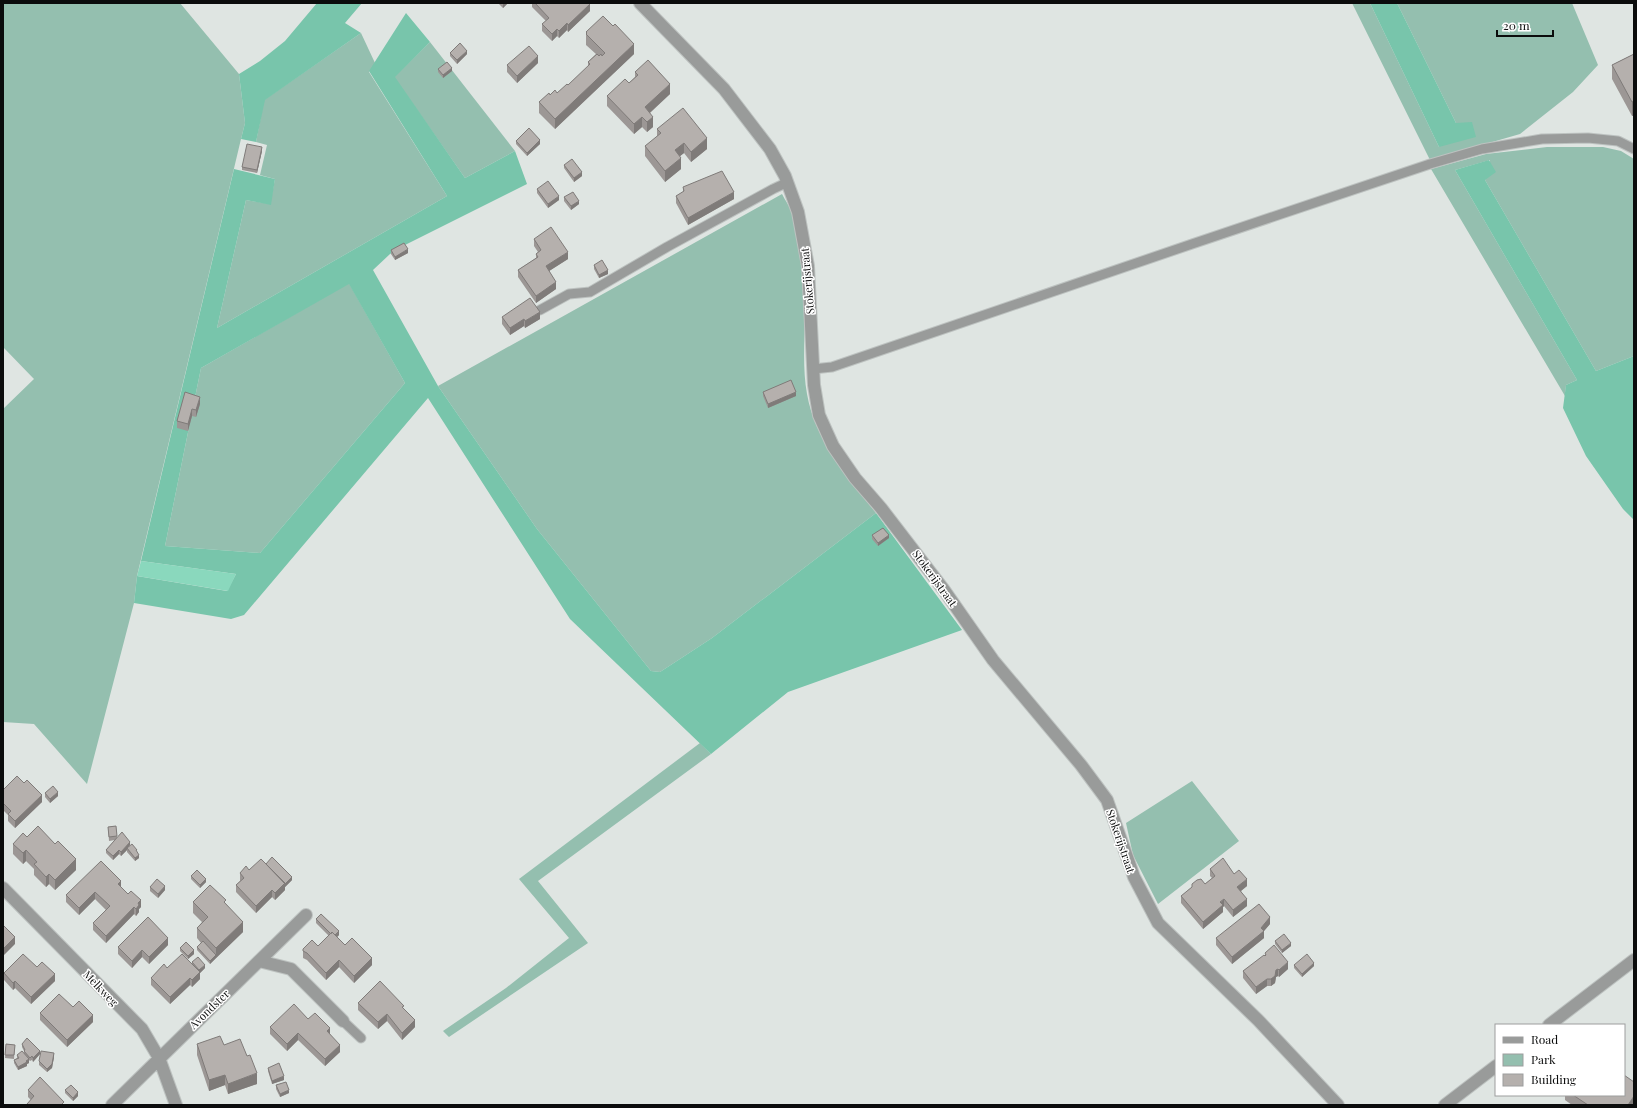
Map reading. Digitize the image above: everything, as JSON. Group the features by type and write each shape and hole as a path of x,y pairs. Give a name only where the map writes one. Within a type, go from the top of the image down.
{"street":[{"name":"Stokerijstraat","path":"640,3 724,89 770,149 788,182 798,212 808,266 814,385 819,415 833,446 855,478 886,514 944,590 993,660 1081,765 1107,800 1134,877 1158,923 1258,1020 1338,1105"},
{"name":"Melkweg","path":"3,888 142,1029 159,1058 176,1105"},
{"name":"Avondster","path":"112,1105 306,915"},
{"path":"259,960 291,969 343,1020"},
{"path":"1550,1024 1634,960"},
{"path":"1445,1105 1495,1067"}],"lane":[{"path":"813,368 832,367 1214,236 1430,164 1482,149 1542,139 1588,138 1618,141 1634,149"},
{"path":"540,310 569,294 590,292 667,247 788,182"},
{"path":"343,1020 361,1038"}],"green space":[{"path":"3,3 180,3 239,74 245,123 137,576 134,603 87,784 34,724 3,722 3,409 34,379 3,347"},
{"path":"1352,3 1370,3 1439,147 1456,123 1397,3 1572,3 1598,65 1573,92 1520,134 1430,160"},
{"path":"361,33 375,63 369,72 447,196 217,328 246,200 270,204 275,179 260,175 267,145 256,142 264,100"},
{"path":"430,42 515,151 465,178 394,77"},
{"path":"1547,147 1603,147 1621,151 1634,159 1634,356 1596,371 1485,180 1490,160 1455,170 1577,380 1566,385 1565,396 1431,169 1486,154"},
{"path":"782,194 792,213 800,247 805,309 805,383 811,411 817,427 834,458 876,513 712,638 660,672 651,671 537,529 438,386"},
{"path":"349,283 405,383 260,553 165,546 201,368"},
{"path":"700,743 711,754 538,881 588,943 449,1037 443,1031 506,988 569,938 519,879"},
{"path":"1192,781 1239,841 1158,904 1133,855 1126,823"}],"shaded area":[{"path":"317,3 362,3 345,23 361,33 265,100 256,142 241,139 245,123 239,74 260,61 285,41"},
{"path":"1370,3 1397,3 1456,123 1472,122 1476,137 1439,147"},
{"path":"406,13 430,42 395,77 465,178 515,151 527,184 405,245 390,254 373,270 438,386 537,529 651,671 660,672 712,638 876,513 962,630 788,692 711,754 570,619 428,398 244,615 231,619 134,603 137,576 227,591 236,574 141,561 234,169 275,179 271,205 246,200 217,328 447,196 369,71","holes":["349,284 405,383 260,553 165,546 201,368"]},
{"path":"1489,160 1496,172 1485,180 1596,371 1634,356 1634,520 1623,509 1586,456 1563,408 1566,385 1577,380 1455,170"},
{"path":"141,561 236,574 228,591 137,576"}],"building":[{"path":"535,3 590,4 568,25 567,23 559,31 557,29 552,34 542,24 549,18"},
{"path":"603,16 613,26 615,24 634,44 555,119 539,102 549,93 550,95 555,90 557,93 567,84 568,85 590,64 588,62 597,54 599,56 601,54 602,56 605,53 586,34 586,32"},
{"path":"460,43 467,51 457,60 450,53"},
{"path":"529,46 538,56 517,76 507,65"},
{"path":"1634,54 1634,101 1632,102 1612,65"},
{"path":"648,60 670,84 645,107 653,117 647,122 642,117 634,124 607,96 625,79 629,83 638,75 635,72"},
{"path":"447,62 452,68 443,75 438,69"},
{"path":"683,108 707,138 691,152 684,143 675,150 681,158 665,171 645,146 661,133 657,129"},
{"path":"529,128 540,140 527,153 516,141"},
{"path":"247,144 262,147 257,170 242,167"},
{"path":"572,159 582,172 574,178 564,165"},
{"path":"722,171 734,192 688,218 676,196 684,191 683,187"},
{"path":"548,181 559,196 548,204 537,189"},
{"path":"573,192 579,201 571,206 564,197"},
{"path":"551,227 568,252 546,266 556,282 536,296 518,270 538,257 536,254 541,250 534,239"},
{"path":"404,243 408,249 395,257 391,250"},
{"path":"602,260 608,270 599,275 594,265"},
{"path":"530,298 540,312 525,321 524,319 510,328 502,317"},
{"path":"791,380 796,392 768,404 763,392"},
{"path":"185,392 200,397 196,410 192,409 188,424 177,421"},
{"path":"883,528 889,535 878,543 872,535"},
{"path":"17,776 24,783 27,780 42,795 15,821 8,814 11,811 3,803 3,790"},
{"path":"53,786 58,792 50,799 45,793"},
{"path":"38,826 55,844 58,841 76,859 55,880 49,874 46,877 34,864 37,862 26,850 23,853 13,844 23,833 27,837"},
{"path":"116,826 117,836 109,837 108,827"},
{"path":"122,832 130,842 121,852 119,850 113,856 106,850"},
{"path":"132,844 139,855 135,858 127,848"},
{"path":"272,857 292,877 285,884 266,864"},
{"path":"1223,858 1234,874 1239,870 1247,879 1237,887 1247,899 1233,910 1224,899 1220,902 1223,905 1203,922 1181,896 1192,887 1192,884 1197,880 1201,879 1205,884 1215,876 1210,869"},
{"path":"261,859 285,883 275,893 272,890 256,906 236,885 244,878 240,873 246,866 249,870"},
{"path":"101,861 121,881 118,884 128,894 131,891 141,900 136,909 134,907 106,936 93,923 110,906 95,892 79,908 66,895"},
{"path":"197,870 206,879 200,885 191,876"},
{"path":"157,879 165,886 158,894 150,887"},
{"path":"210,885 226,900 224,902 243,922 216,948 197,928 208,917 193,902"},
{"path":"1259,904 1270,917 1261,928 1264,931 1232,957 1216,938"},
{"path":"321,914 339,931 335,935 332,932 331,934 316,919"},
{"path":"148,917 168,938 149,957 142,950 132,961 118,947"},
{"path":"3,925 15,937 3,949"},
{"path":"332,932 345,945 352,938 372,958 354,976 339,960 326,973 307,953 303,951 303,949 312,940 318,946"},
{"path":"1284,934 1291,943 1282,950 1275,941"},
{"path":"203,941 216,955 210,961 197,947"},
{"path":"186,942 194,950 188,956 180,948"},
{"path":"1274,945 1288,962 1279,970 1276,970 1275,976 1271,979 1267,979 1256,987 1243,971 1264,955 1265,956 1265,953"},
{"path":"23,954 37,967 42,962 55,974 31,997 15,981 13,983 4,973"},
{"path":"182,954 200,972 192,980 190,978 170,997 151,978 164,964 167,968"},
{"path":"1307,954 1314,963 1302,974 1294,965"},
{"path":"198,957 205,965 199,970 192,962"},
{"path":"380,981 415,1020 402,1033 387,1014 378,1022 358,1003"},
{"path":"59,994 73,1007 79,1001 93,1015 67,1040 40,1013"},
{"path":"294,1004 308,1019 315,1013 330,1028 327,1031 340,1045 325,1059 298,1033 287,1044 270,1027"},
{"path":"220,1036 224,1045 240,1039 247,1056 250,1055 257,1073 228,1084 225,1075 209,1080 197,1044"},
{"path":"27,1038 40,1051 33,1058 32,1056 30,1058 24,1051 25,1050 22,1044"},
{"path":"6,1044 15,1045 14,1055 5,1055"},
{"path":"22,1051 29,1059 26,1061 27,1062 18,1067 14,1060 19,1058 17,1055"},
{"path":"41,1051 54,1053 52,1064 47,1069 39,1061"},
{"path":"279,1063 284,1076 272,1081 268,1068"},
{"path":"1625,1076 1634,1082 1634,1096 1628,1105 1588,1105 1574,1096 1625,1096"},
{"path":"40,1077 64,1102 61,1105 27,1104 34,1096 28,1090"},
{"path":"286,1082 289,1090 280,1094 276,1085"},
{"path":"71,1085 78,1092 73,1098 65,1090"}]}
